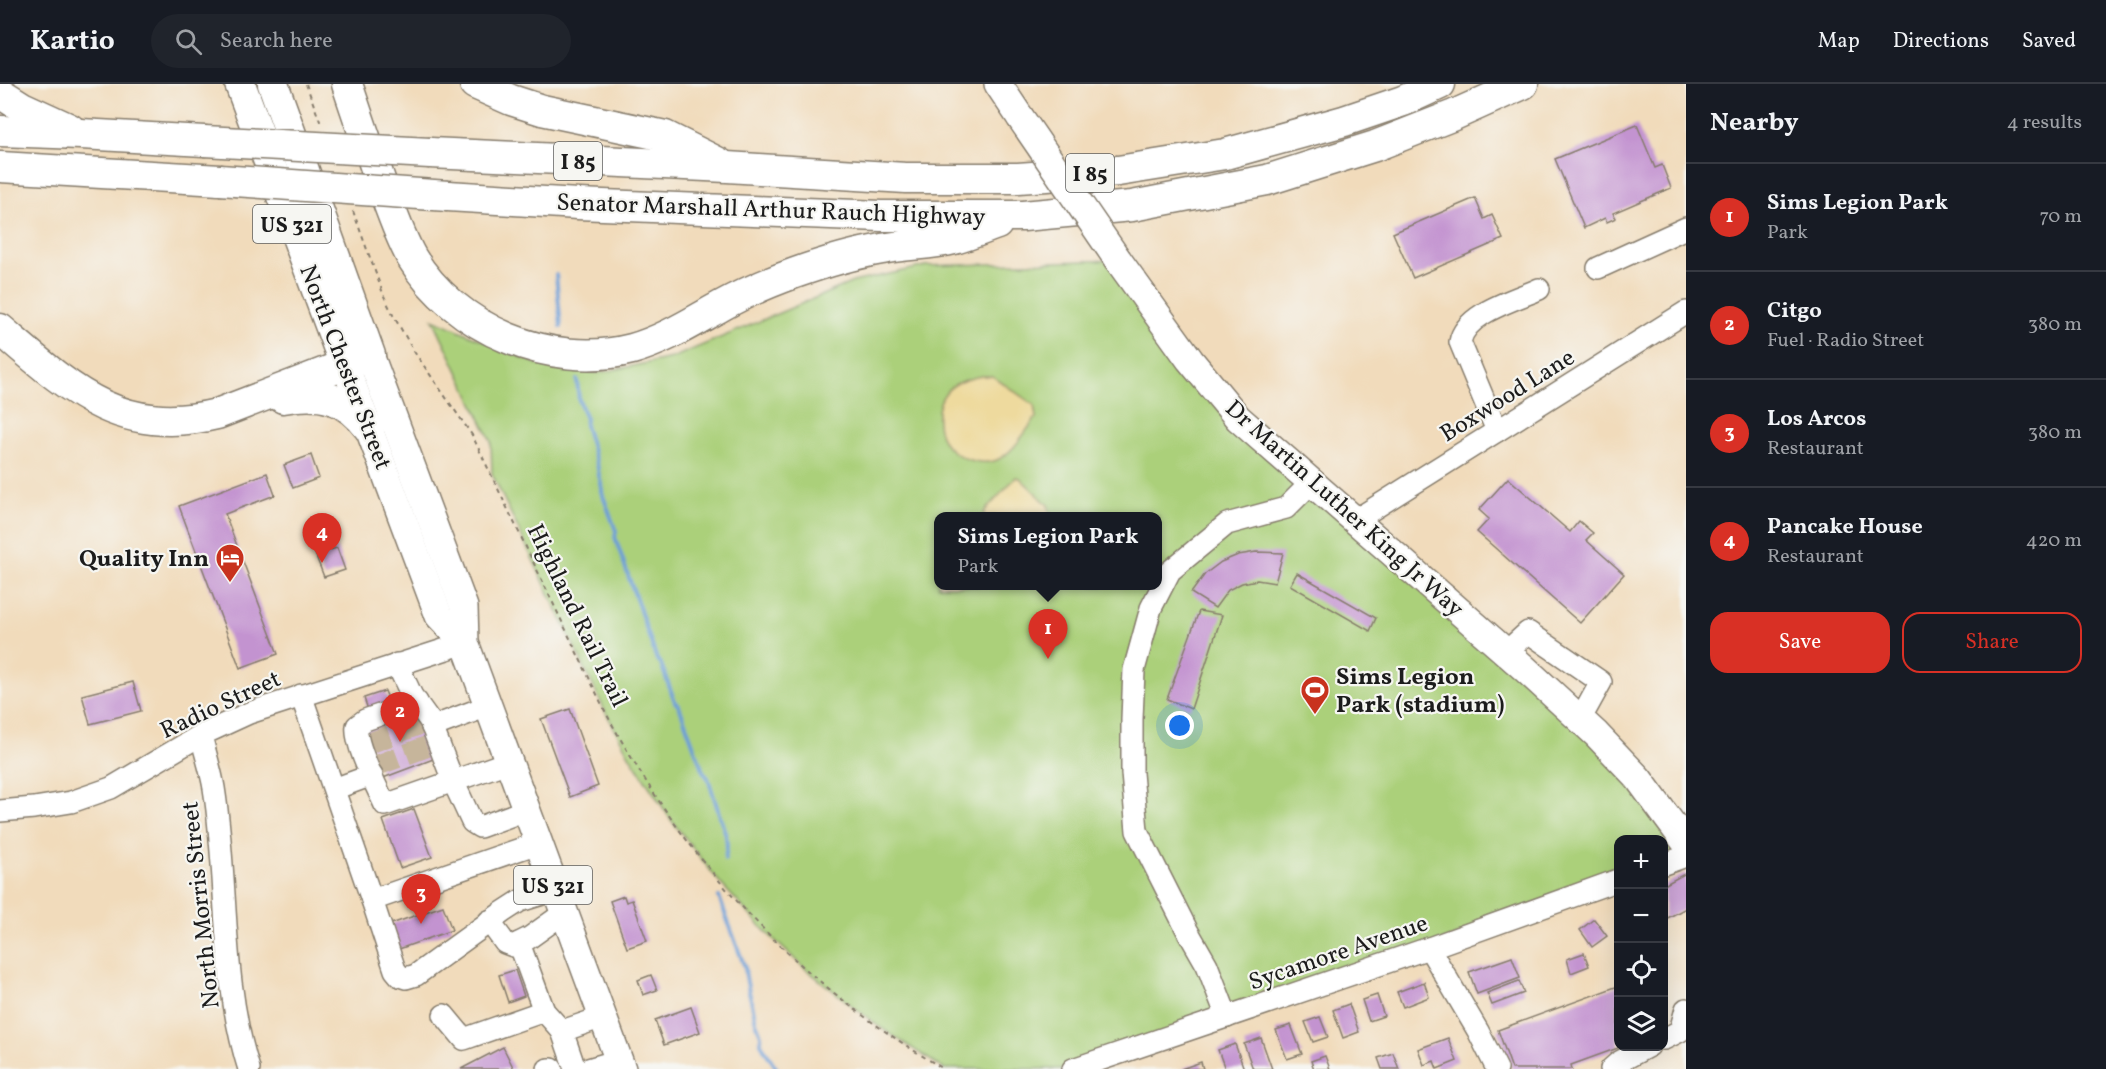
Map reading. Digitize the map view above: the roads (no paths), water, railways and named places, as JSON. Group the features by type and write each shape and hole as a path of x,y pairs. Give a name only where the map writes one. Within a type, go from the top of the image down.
{"highway":[{"name":"North Chester Street","path":"240,84 358,360"},
{"name":"North Chester Street","path":"273,84 358,360"},
{"path":"347,84 397,226 411,257 422,273 463,313 481,325 501,335 541,349 578,354 632,349 673,333 732,300 795,273 872,251 952,239 1023,216"},
{"path":"475,84 511,100 542,110 665,136 727,167"},
{"name":"Senator Marshall Arthur Rauch Highway","path":"81,134 906,178 1018,178 1118,171 1225,154 1344,121 1403,101 1440,84"},
{"name":"Senator Marshall Arthur Rauch Highway","path":"0,167 589,204 881,216 1023,216 1132,206 1267,180 1375,146 1454,116 1523,84"},
{"path":"0,93 22,107 81,134"},
{"name":"I 85","path":"0,131 81,134"},
{"path":"0,329 67,385 108,409 140,418 169,421 202,417 233,407 358,360"},
{"path":"233,407 306,394 320,395 335,399 350,407 369,428"}],"main road":[{"name":"Dr Martin Luther King Jr Way","path":"998,84 1118,260 1190,360 1238,418 1506,652 1580,720 1638,778 1686,843"},
{"name":"North Chester Street","path":"358,360 369,428 440,616 465,643"},
{"name":"North Chester Street","path":"358,360 464,607 465,643 620,1064"}],"street":[{"path":"1598,268 1686,228"},
{"path":"1497,431 1460,342 1461,334 1471,322 1492,309 1539,289"},
{"name":"Boxwood Lane","path":"1354,521 1686,312"},
{"path":"1162,587 1170,571 1227,524 1286,508 1311,483"},
{"path":"1160,590 1151,608 1134,670 1132,773 1137,831 1207,965 1227,1017"},
{"path":"1506,652 1528,632 1601,682 1580,720"},
{"name":"Radio Street","path":"0,811 71,802 111,788 201,735 249,713 465,643"},
{"path":"398,664 472,822 480,827 526,810"},
{"path":"301,695 395,970 400,976 406,978 416,975 489,921 520,902 559,901"},
{"path":"417,702 365,720 357,726 356,733 365,745 384,805 508,762"},
{"path":"431,732 488,706"},
{"name":"North Morris Street","path":"201,735 215,800 230,974 249,1069"},
{"path":"334,789 373,770"},
{"path":"372,900 538,843"},
{"path":"1668,863 1686,856"},
{"name":"Sycamore Avenue","path":"1073,1069 1429,948 1614,881"},
{"path":"489,921 509,946 513,946 519,943 559,901"},
{"path":"519,943 544,1011 562,1030 575,1069"},
{"path":"1429,948 1497,1069"},
{"path":"1668,1037 1680,1031 1686,1009"},
{"path":"444,1015 465,1039 544,1011"},
{"path":"562,1030 603,1017"},
{"path":"1611,1069 1619,1062 1641,1051"},
{"path":"588,1069 620,1064"}],"waterway":[{"path":"556,275 561,327"},
{"path":"577,380 579,400 586,419 585,425 598,468 602,493 616,531 615,537 657,660 661,664 703,771 708,778 726,836 725,859"},
{"path":"719,897 745,968 761,1043 777,1069"}],"tunnel":[{"path":"370,743 423,723"},
{"path":"378,765 431,745"}],"place":[{"name":"Pancake House","path":"322,563"},
{"name":"Quality Inn","path":"230,584"},
{"name":"Sims Legion Park","path":"1048,659"},
{"name":"Sims Legion Park (stadium)","path":"1315,716"},
{"name":"Citgo","path":"400,742"},
{"name":"Los Arcos","path":"421,924"}]}
